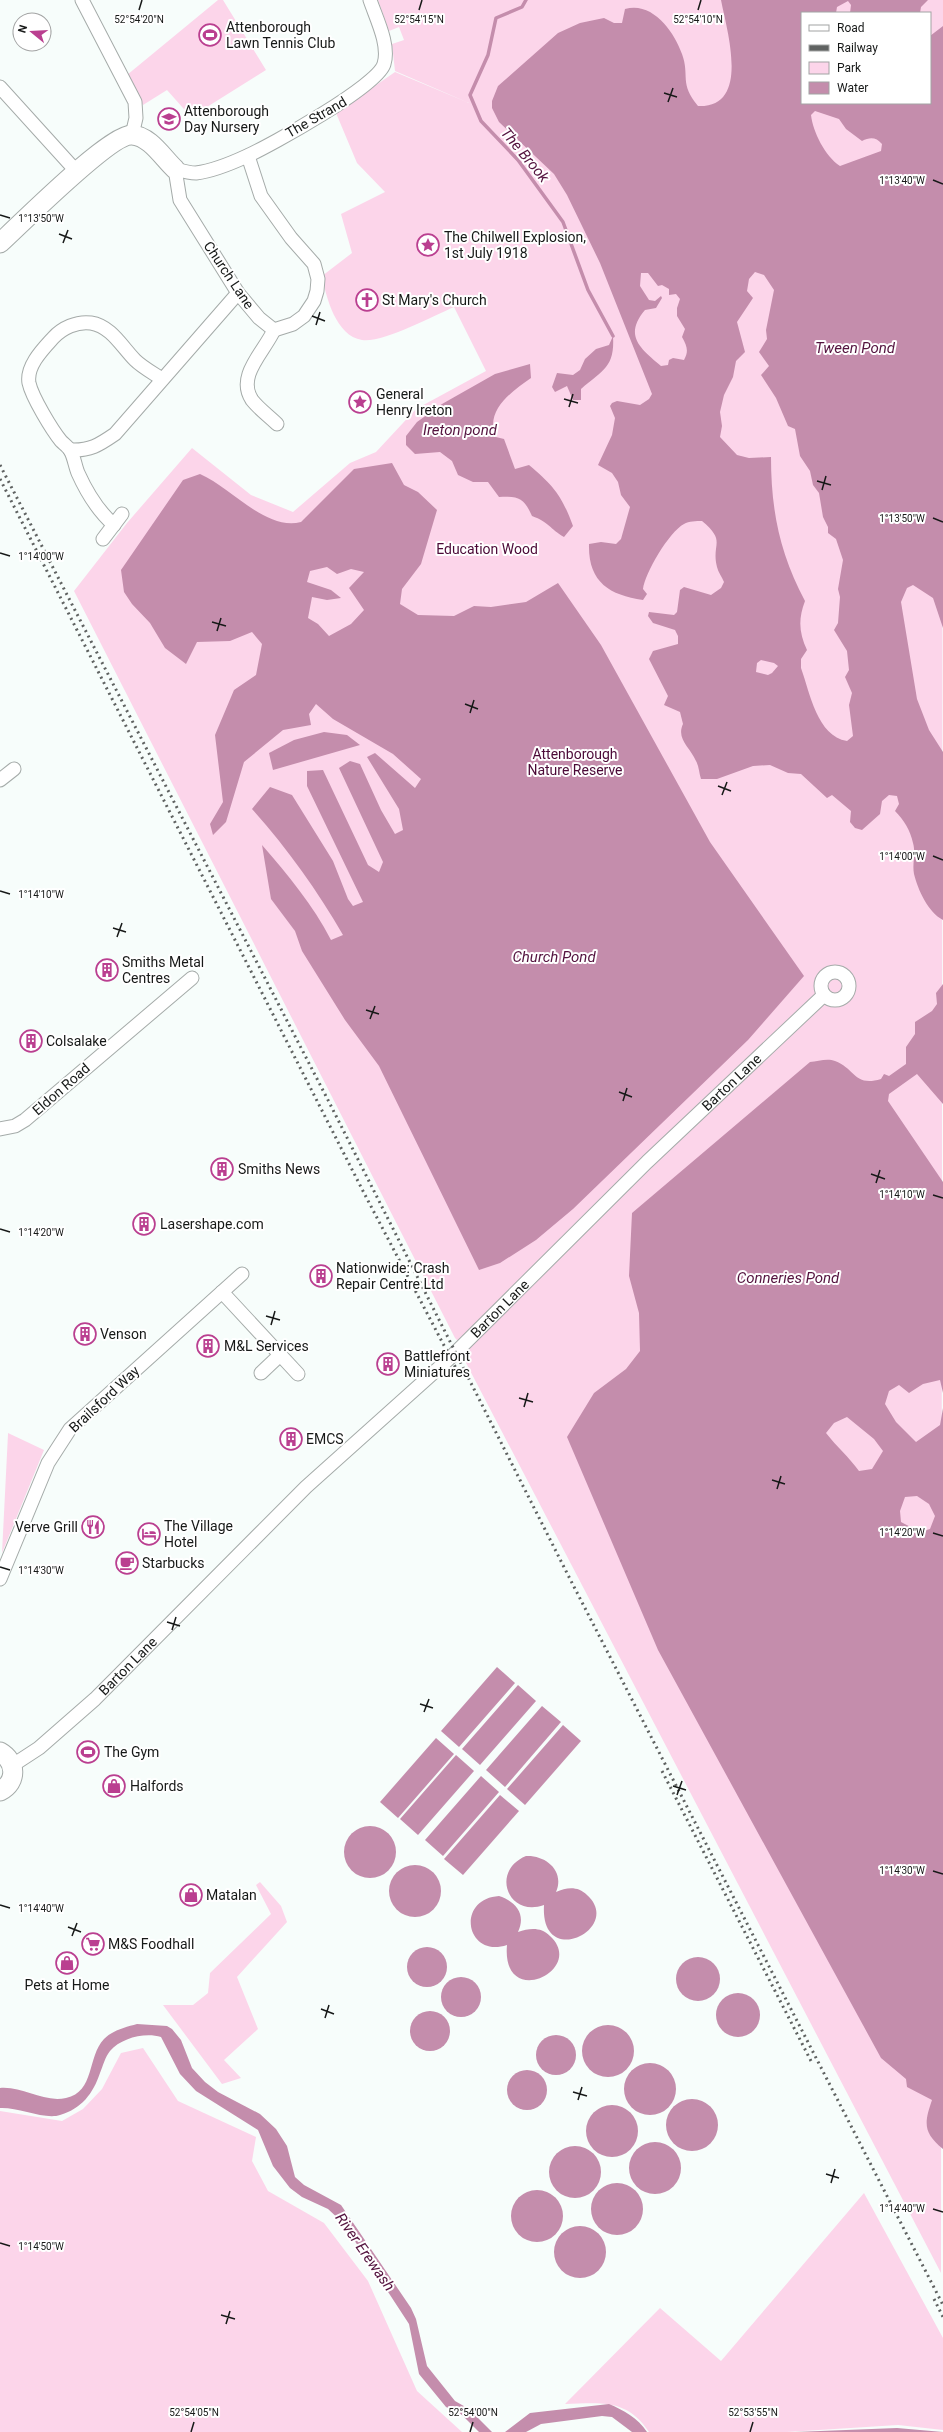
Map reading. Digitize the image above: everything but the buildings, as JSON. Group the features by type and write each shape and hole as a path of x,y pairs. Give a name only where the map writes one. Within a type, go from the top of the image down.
{"street":[{"name":"The Strand","path":"175,168 196,173 248,156 346,100 380,73 384,64 383,41 370,0"},
{"path":"85,2 135,102 136,118 132,135"},
{"path":"4,87 77,172"},
{"path":"0,243 77,172 109,145 123,137 132,135 151,145 175,168"},
{"path":"248,156 262,196 291,238 314,264 318,279 318,291 314,301 304,316 293,324 274,330 268,344 247,374 246,383 253,401 277,424"},
{"name":"Church Lane","path":"175,168 180,200 238,292 259,318 274,330"},
{"path":"70,450 86,450 96,447 115,434 238,292"},
{"path":"114,525 94,503 78,473 70,450 57,435 29,382 31,369 38,356 59,332 74,324 91,323 102,327 116,337 135,360 162,379"},
{"path":"103,539 122,514"},
{"path":"0,780 14,769"},
{"name":"Eldon Road","path":"0,1129 15,1126 25,1120 192,978"},
{"name":"Barton Lane","path":"0,1791 11,1782 13,1775 6,1758 39,1748 94,1699 306,1486 451,1357 641,1168 824,994"},
{"name":"Brailsford Way","path":"0,1579 17,1543 40,1479 56,1448 83,1416 242,1274"},
{"path":"222,1292 298,1374"},
{"path":"261,1373 280,1355"}],"green space":[{"name":"Attenborough Lawn Tennis Club","path":"218,0 223,0 266,70 191,117 167,90 143,105 127,75"},
{"name":"Attenborough Nature Reserve","path":"378,0 943,0 941,2273 462,1356 467,1350 455,1338 74,591 127,523 192,448 251,495 293,512 350,463 376,452 416,409 486,371 454,307 395,333 371,340 362,340 353,337 339,324 326,294 322,276 352,253 341,214 385,192 357,163 336,113 395,72 469,103 395,71 392,44 404,40 399,27 389,31"},
{"path":"8,1434 44,1450 2,1553"},
{"path":"260,1882 281,1906 287,1922 237,1977 258,2029 224,2060 241,2078 222,2084 163,2005 193,2005 208,1993 210,1973 271,1914 256,1885"},
{"path":"143,2048 178,2101 256,2137 252,2161 268,2191 324,2223 368,2281 417,2391 462,2432 0,2432 0,2111 62,2121 83,2109 102,2089 121,2053"},
{"path":"864,2193 943,2338 943,2430 898,2425 787,2432 649,2432 641,2421 632,2413 622,2408 601,2403 565,2404 660,2308 721,2361"}],"water":[{"name":"Tween Pond","path":"721,0 928,0 921,7 920,12 850,12 851,5 848,1 837,7 836,12 801,12 801,104 931,104 931,35 943,26 943,628 933,598 913,585 907,588 901,602 917,699 929,730 943,752 943,920 928,906 918,887 913,866 914,847 912,838 901,818 895,811 899,804 897,796 889,795 882,801 880,814 862,830 855,828 850,822 851,811 832,795 827,798 801,774 788,773 770,765 753,766 717,779 701,779 697,763 682,739 681,729 683,724 680,712 664,705 668,696 649,659 653,651 678,644 678,636 675,630 653,623 648,616 649,612 674,615 677,612 680,590 684,587 711,595 721,588 724,582 717,567 717,543 716,538 710,528 702,521 690,522 678,528 665,544 648,573 643,589 647,594 643,600 631,598 611,590 603,584 592,568 589,544 601,542 616,544 621,539 630,507 621,495 618,482 612,473 598,465 612,435 615,418 610,406 612,403 617,401 640,405 649,399 652,394 600,263 567,195 554,174 499,122 492,108 492,101 498,86 558,33 580,23 604,18 614,23 622,23 625,9 635,8 644,9 653,14 661,20 674,36 682,54 689,91 698,106 714,103 725,95 730,82 732,65","holes":["815,111 839,119 846,129 862,141 873,138 877,140 882,144 881,151 840,166 829,156 817,136 811,115","755,272 764,275 774,290 766,330 767,339 759,352 769,366 761,375 776,398 788,426 795,429 800,456 810,471 813,485 819,493 823,517 828,527 828,533 836,539 843,560 838,589 840,597 838,623 834,630 847,651 849,670 845,677 852,693 849,705 853,736 847,741 828,731 822,722 816,712 801,668 801,659 807,650 802,638 800,626 801,614 805,601 796,584 783,549 775,514 771,477 771,457 749,458 737,455 720,437 722,426 720,412 724,395 733,377 736,361 745,352 737,322 753,298 747,291 749,279","641,273 648,273 658,286 662,285 669,289 669,295 676,294 680,299 677,308 677,316 685,329 682,337 687,348 684,360 673,358 669,360 668,365 661,366 641,348 637,341 635,327 639,319 645,310 656,308 662,298 661,296 655,301 649,300 640,286","761,660 774,663 778,666 768,675 756,672 757,663"]},
{"path":"613,336 612,355 610,361 601,372 581,389 581,400 573,400 567,386 555,392 552,387 557,373 573,375 580,370 585,359 596,349 609,345"},
{"name":"Ireton pond","path":"530,364 531,378 516,389 502,403 497,410 493,428 496,437 504,439 515,469 529,465 545,479 561,499 573,526 564,537 546,523 532,516 526,505 520,499 499,497 488,482 473,482 458,475 452,461 440,452 415,454 406,445 406,436 417,422 442,404 495,374"},
{"name":"Church Pond","path":"392,463 404,485 418,492 437,510 421,564 402,589 400,604 418,615 454,616 474,606 491,607 526,602 558,583 601,645 710,842 804,976 748,1040 573,1209 536,1240 500,1263 479,1270 379,1066 345,1020 302,951 295,931 271,899 262,845 291,879 308,902 331,940 343,935 301,870 252,809 270,787 292,795 333,861 348,899 353,906 363,902 307,786 307,771 323,770 368,865 379,872 383,862 339,768 350,761 360,764 381,810 395,834 403,830 399,809 367,757 375,753 415,788 421,779 393,754 333,719 316,704 309,714 311,725 283,730 244,762 226,822 213,835 210,824 223,802 215,735 234,690 256,675 262,644 252,632 230,641 197,642 186,664 165,648 150,623 132,604 124,592 121,570 183,480 200,474 212,480 261,514 274,520 288,523 301,522 354,469","holes":["327,567 337,574 351,569 364,572 349,588 364,610 351,624 329,636 318,624 308,618 312,597 327,600 341,598 331,590 307,582 310,571"]},
{"path":"324,732 347,735 360,745 273,770 269,753 294,740"},
{"name":"Conneries Pond","path":"943,984 943,1104 917,1074 889,1094 888,1101 943,1182 943,1393 940,1380 923,1384 909,1393 899,1385 889,1391 885,1404 896,1422 916,1442 940,1425 943,1408 943,2149 932,2138 927,2127 928,2115 932,2100 907,2087 906,2079 881,2058 658,1650 567,1437 594,1393 626,1369 640,1351 639,1313 629,1276 632,1213 810,1062 823,1060 835,1061 842,1064 860,1079 865,1081 881,1079 884,1074 889,1076 906,1064 906,1047 915,1034 915,1022 932,1011 937,1004 936,993","holes":["847,1417 874,1439 883,1451 872,1469 859,1471 826,1433 834,1423","917,1496 929,1504 935,1516 930,1529 920,1532 901,1522 900,1511 905,1497"]},
{"path":"497,1667 515,1683 459,1747 441,1731"},
{"path":"518,1685 536,1701 480,1765 462,1749"},
{"path":"542,1706 561,1722 505,1787 486,1770"},
{"path":"563,1725 581,1741 525,1805 507,1789"},
{"path":"436,1738 454,1754 398,1818 380,1802"},
{"path":"456,1755 474,1771 418,1835 400,1819"},
{"path":"481,1776 499,1792 443,1856 425,1840"},
{"path":"500,1795 519,1811 463,1875 444,1859"},
{"path":"370,1826 384,1830 392,1838 396,1852 392,1866 384,1874 370,1878 356,1874 348,1866 344,1852 348,1838 356,1830"},
{"path":"526,1856 540,1858 547,1861 552,1866 558,1877 556,1892 572,1888 580,1890 587,1895 596,1908 595,1920 589,1930 578,1937 566,1940 554,1936 546,1925 544,1905 531,1907 521,1905 513,1899 508,1891 506,1882 509,1872 515,1863"},
{"path":"415,1865 425,1867 433,1873 439,1881 441,1891 439,1901 433,1909 425,1915 415,1917 405,1915 397,1909 391,1901 389,1891 391,1881 397,1873 405,1867"},
{"path":"499,1896 511,1902 518,1910 521,1920 518,1932 531,1929 543,1931 550,1936 559,1949 558,1961 551,1971 540,1978 528,1980 516,1976 509,1965 507,1945 493,1947 482,1944 475,1936 471,1927 471,1917 476,1907 485,1900"},
{"path":"427,1947 435,1949 441,1953 445,1959 447,1967 445,1975 441,1981 435,1985 427,1987 419,1985 413,1981 409,1975 407,1967 409,1959 413,1953 419,1949"},
{"path":"698,1957 710,1961 716,1967 720,1979 716,1991 710,1997 698,2001 686,1997 680,1991 676,1979 680,1967 686,1961"},
{"path":"461,1977 469,1979 475,1983 479,1989 481,1997 479,2005 475,2011 469,2015 461,2017 453,2015 447,2011 443,2005 441,1997 443,1989 447,1983 453,1979"},
{"path":"738,1993 750,1997 756,2003 760,2015 756,2027 750,2033 738,2037 726,2033 720,2027 716,2015 720,2003 726,1997"},
{"path":"430,2011 438,2013 444,2017 448,2023 450,2031 448,2039 444,2045 438,2049 430,2051 422,2049 416,2045 412,2039 410,2031 412,2023 416,2017 422,2013"},
{"name":"River Erewash","path":"137,2024 167,2026 172,2029 181,2040 192,2068 205,2082 218,2092 260,2114 276,2129 287,2146 295,2177 304,2185 341,2205 411,2308 416,2319 427,2366 455,2401 469,2409 492,2432 479,2432 462,2415 446,2407 419,2374 409,2324 343,2223 328,2209 302,2197 290,2188 273,2166 258,2130 196,2091 180,2074 161,2037 148,2035 134,2037 115,2046 107,2056 94,2088 85,2100 74,2109 60,2115 47,2116 15,2109 0,2108 0,2088 17,2089 41,2097 58,2099 66,2098 75,2094 82,2089 90,2073 95,2055 104,2039 115,2031"},
{"path":"608,2025 622,2029 630,2037 634,2051 630,2065 622,2073 608,2077 594,2073 586,2065 582,2051 586,2037 594,2029"},
{"path":"556,2035 564,2037 570,2041 574,2047 576,2055 574,2063 570,2069 564,2073 556,2075 548,2073 542,2069 538,2063 536,2055 538,2047 542,2041 548,2037"},
{"path":"650,2063 660,2065 668,2071 674,2079 676,2089 674,2099 668,2107 660,2113 650,2115 640,2113 632,2107 626,2099 624,2089 626,2079 632,2071 640,2065"},
{"path":"527,2070 535,2072 541,2076 545,2082 547,2090 545,2098 541,2104 535,2108 527,2110 519,2108 513,2104 509,2098 507,2090 509,2082 513,2076 519,2072"},
{"path":"692,2099 706,2103 714,2111 718,2125 714,2139 706,2147 692,2151 678,2147 670,2139 666,2125 670,2111 678,2103"},
{"path":"612,2105 622,2107 630,2113 636,2121 638,2131 636,2141 630,2149 622,2155 612,2157 602,2155 594,2149 588,2141 586,2131 588,2121 594,2113 602,2107"},
{"path":"655,2142 665,2144 673,2150 679,2158 681,2168 679,2178 673,2186 665,2192 655,2194 645,2192 637,2186 631,2178 629,2168 631,2158 637,2150 645,2144"},
{"path":"575,2146 589,2150 597,2158 601,2172 597,2186 589,2194 575,2198 561,2194 553,2186 549,2172 553,2158 561,2150"},
{"path":"617,2183 631,2187 639,2195 643,2209 639,2223 631,2231 617,2235 603,2231 595,2223 591,2209 595,2195 603,2187"},
{"path":"537,2190 547,2192 555,2198 561,2206 563,2216 561,2226 555,2234 547,2240 537,2242 527,2240 519,2234 513,2226 511,2216 513,2206 519,2198 527,2192"},
{"path":"580,2226 594,2230 602,2238 606,2252 602,2266 594,2274 580,2278 566,2274 558,2266 554,2252 558,2238 566,2230"},
{"path":"609,2404 630,2415 647,2432 632,2432 612,2417 602,2416 541,2424 526,2432 505,2432 530,2413"},
{"path":"897,2428 943,2432 795,2432"}],"waterway":[{"name":"The Brook","path":"526,0 522,7 496,18 488,55 470,95 481,121 518,160 563,222 588,290 613,336"}],"railway":[{"path":"0,465 329,1102 569,1577 943,2305"},
{"path":"0,479 364,1193 460,1376"},
{"path":"662,1771 811,2061"},
{"path":"934,2299 943,2317"}],"place":[{"name":"Attenborough Lawn Tennis Club","path":"210,35"},
{"name":"Attenborough Day Nursery","path":"169,119"},
{"name":"The Chilwell Explosion, 1st July 1918","path":"428,245"},
{"name":"St Mary's Church","path":"367,300"},
{"name":"General Henry Ireton","path":"360,402"},
{"name":"Smiths Metal Centres","path":"107,970"},
{"name":"Colsalake","path":"31,1041"},
{"name":"Smiths News","path":"222,1169"},
{"name":"Lasershape.com","path":"144,1224"},
{"name":"Nationwide: Crash Repair Centre Ltd","path":"321,1276"},
{"name":"Venson","path":"85,1334"},
{"name":"M&L Services","path":"208,1346"},
{"name":"Battlefront Miniatures","path":"388,1364"},
{"name":"EMCS","path":"291,1439"},
{"name":"Verve Grill","path":"93,1527"},
{"name":"The Village Hotel","path":"149,1534"},
{"name":"Starbucks","path":"127,1563"},
{"name":"The Gym","path":"88,1752"},
{"name":"Halfords","path":"114,1786"},
{"name":"Matalan","path":"191,1895"},
{"name":"M&S Foodhall","path":"93,1944"},
{"name":"Pets at Home","path":"67,1963"}],"park label":[{"name":"Education Wood","path":"487,549"}]}
